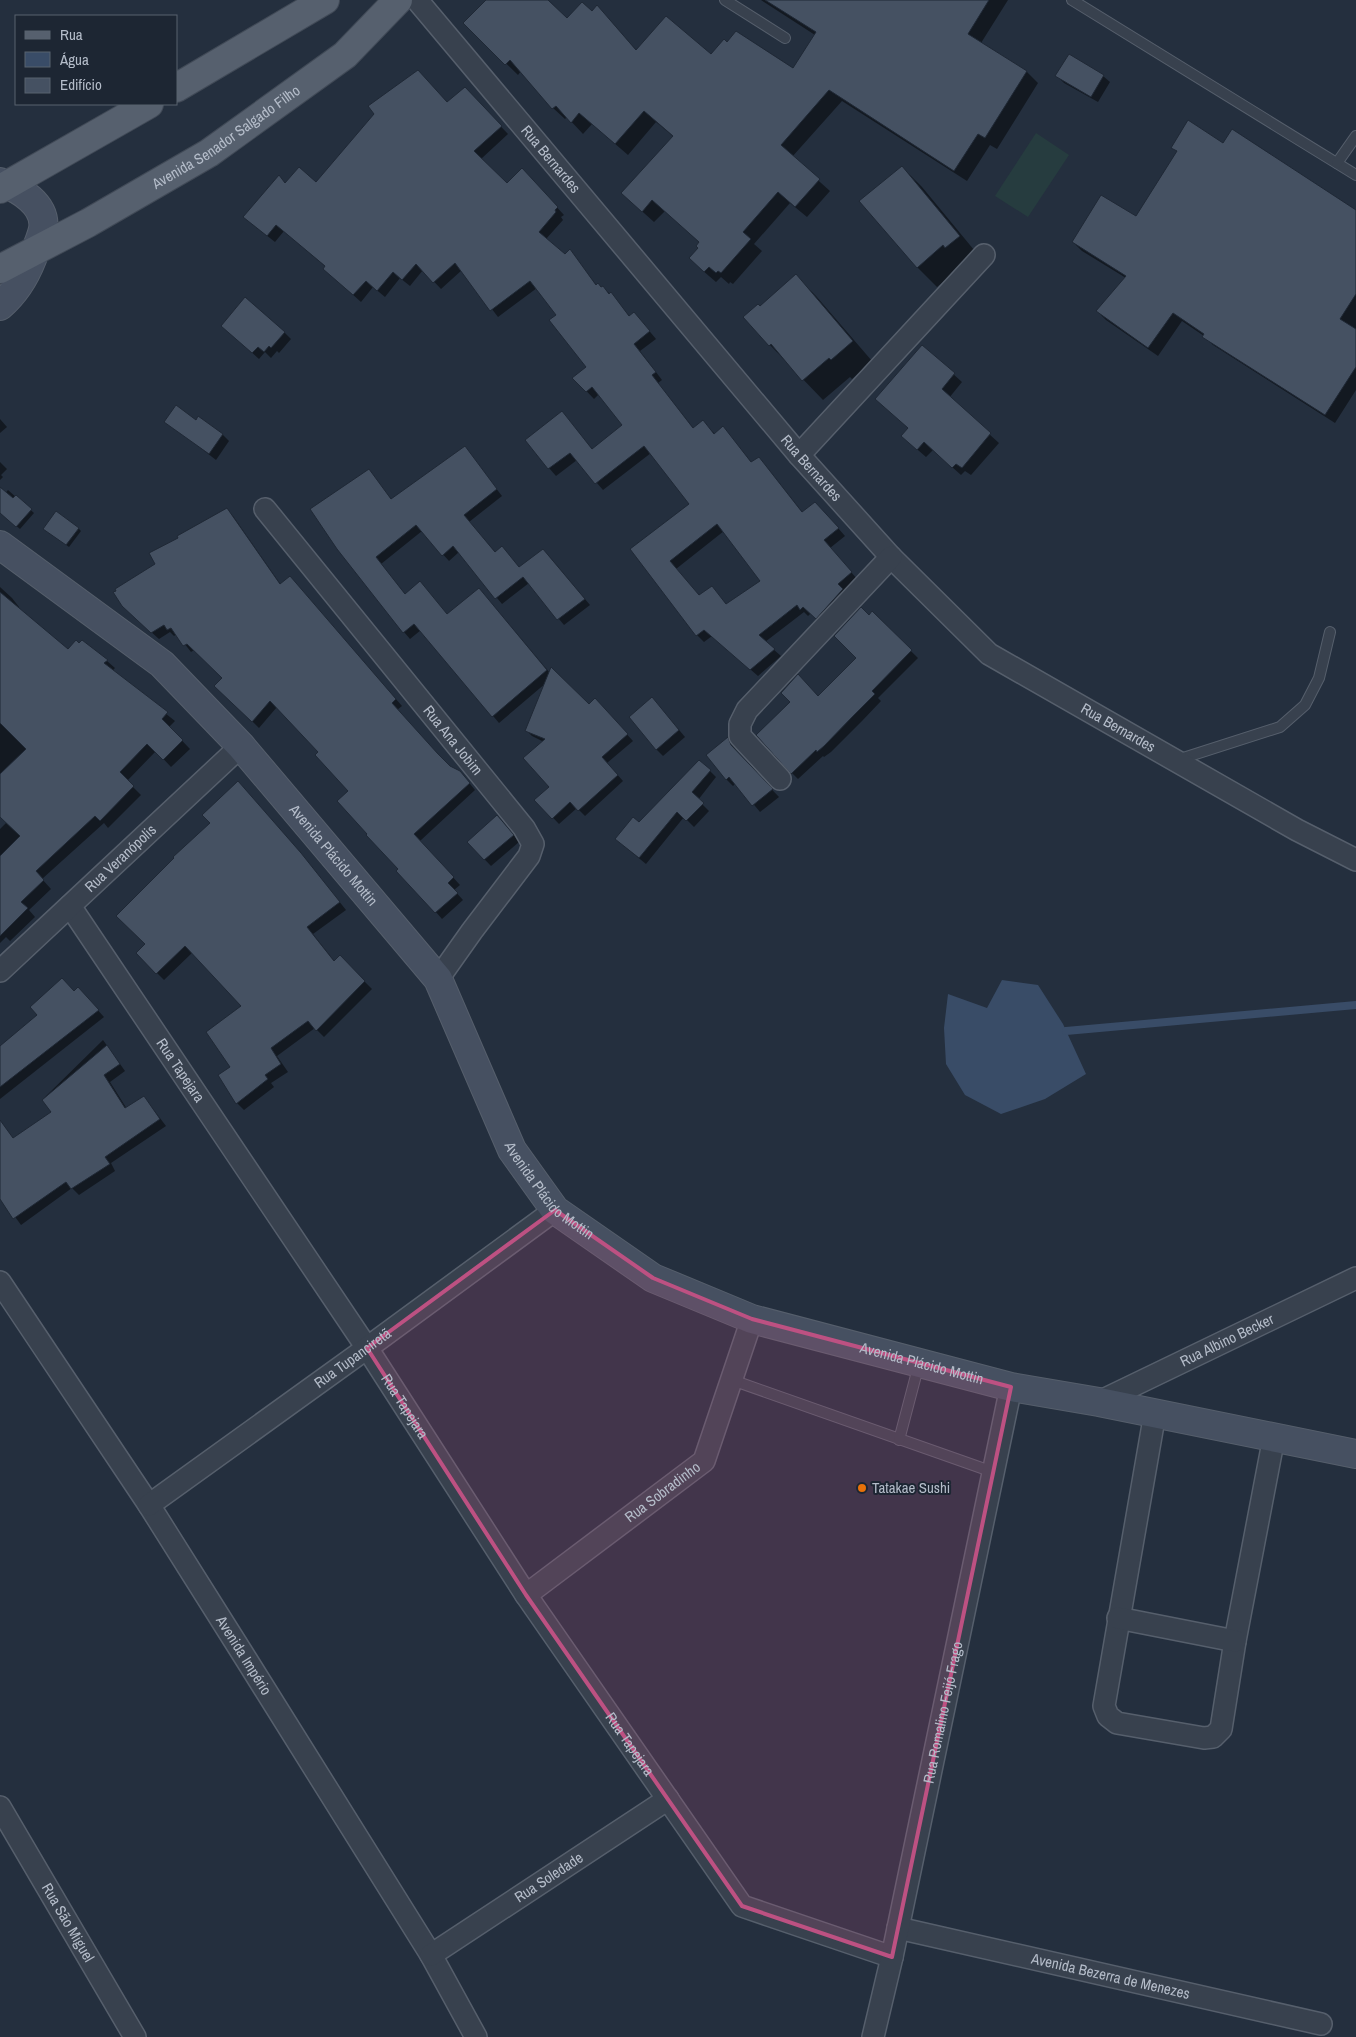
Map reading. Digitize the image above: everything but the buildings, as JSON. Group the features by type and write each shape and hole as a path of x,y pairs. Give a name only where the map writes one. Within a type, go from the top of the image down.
{"main road":[{"path":"178,87 325,0"},
{"name":"Avenida Senador Salgado Filho","path":"0,269 88,223 209,153 345,55 398,0"},
{"path":"3,185 147,105"},
{"path":"0,306 10,298 27,272 44,228 40,211 27,195 3,185"},
{"name":"Avenida Plácido Mottin","path":"0,545 162,664 241,746 438,979 512,1150 555,1210 653,1278 752,1319 1011,1387 1099,1402 1356,1454"}],"street":[{"name":"Rua Bernardes","path":"418,0 799,455 891,558 989,654 1297,830 1356,860"},
{"path":"799,455 984,255"},
{"name":"Rua Ana Jobim","path":"265,509 524,828 533,844 530,856 472,931 438,979"},
{"path":"780,778 740,736 740,724 747,710 891,558"},
{"name":"Rua Veranópolis","path":"0,971 241,746"},
{"name":"Rua Tapejara","path":"70,906 367,1348 526,1595 742,1906 892,1957"},
{"name":"Rua Tupanciretã","path":"149,1505 555,1210"},
{"name":"Rua Albino Becker","path":"1099,1402 1356,1278"},
{"name":"Avenida Império","path":"0,1282 149,1505 431,1955 476,2037"},
{"name":"Rua Sobradinho","path":"526,1595 704,1461 752,1319"},
{"name":"Rua Romalino Feijó Frago","path":"873,2037 892,1957 1011,1387"},
{"path":"1155,1413 1104,1706 1108,1716 1117,1723 1204,1738 1212,1737 1221,1729 1235,1641 1274,1437"},
{"path":"1118,1618 1235,1641"},
{"name":"Rua Soledade","path":"431,1955 668,1799"},
{"name":"Rua São Miguel","path":"0,1807 135,2037"},
{"name":"Avenida Bezerra de Menezes","path":"898,1928 1321,2024"}],"lane":[{"path":"725,0 785,38"},
{"path":"1072,0 1356,175"},
{"path":"1337,163 1356,136"},
{"path":"1175,761 1280,727 1305,705 1320,678 1330,632"},
{"path":"899,1440 919,1363"},
{"path":"732,1380 993,1472"}],"highlighted area":[{"path":"555,1210 653,1278 752,1319 1011,1387 892,1957 742,1906 526,1595 367,1348"}],"green space":[{"path":"1036,133 1069,155 1028,217 995,196"}],"water":[{"path":"1002,980 1038,985 1063,1024 1086,1074 1045,1099 1001,1114 965,1095 946,1064 944,1028 948,994 987,1008"}],"waterway":[{"path":"1066,1031 1356,1005"}],"place":[{"name":"Tatakae Sushi","path":"862,1488"}]}
